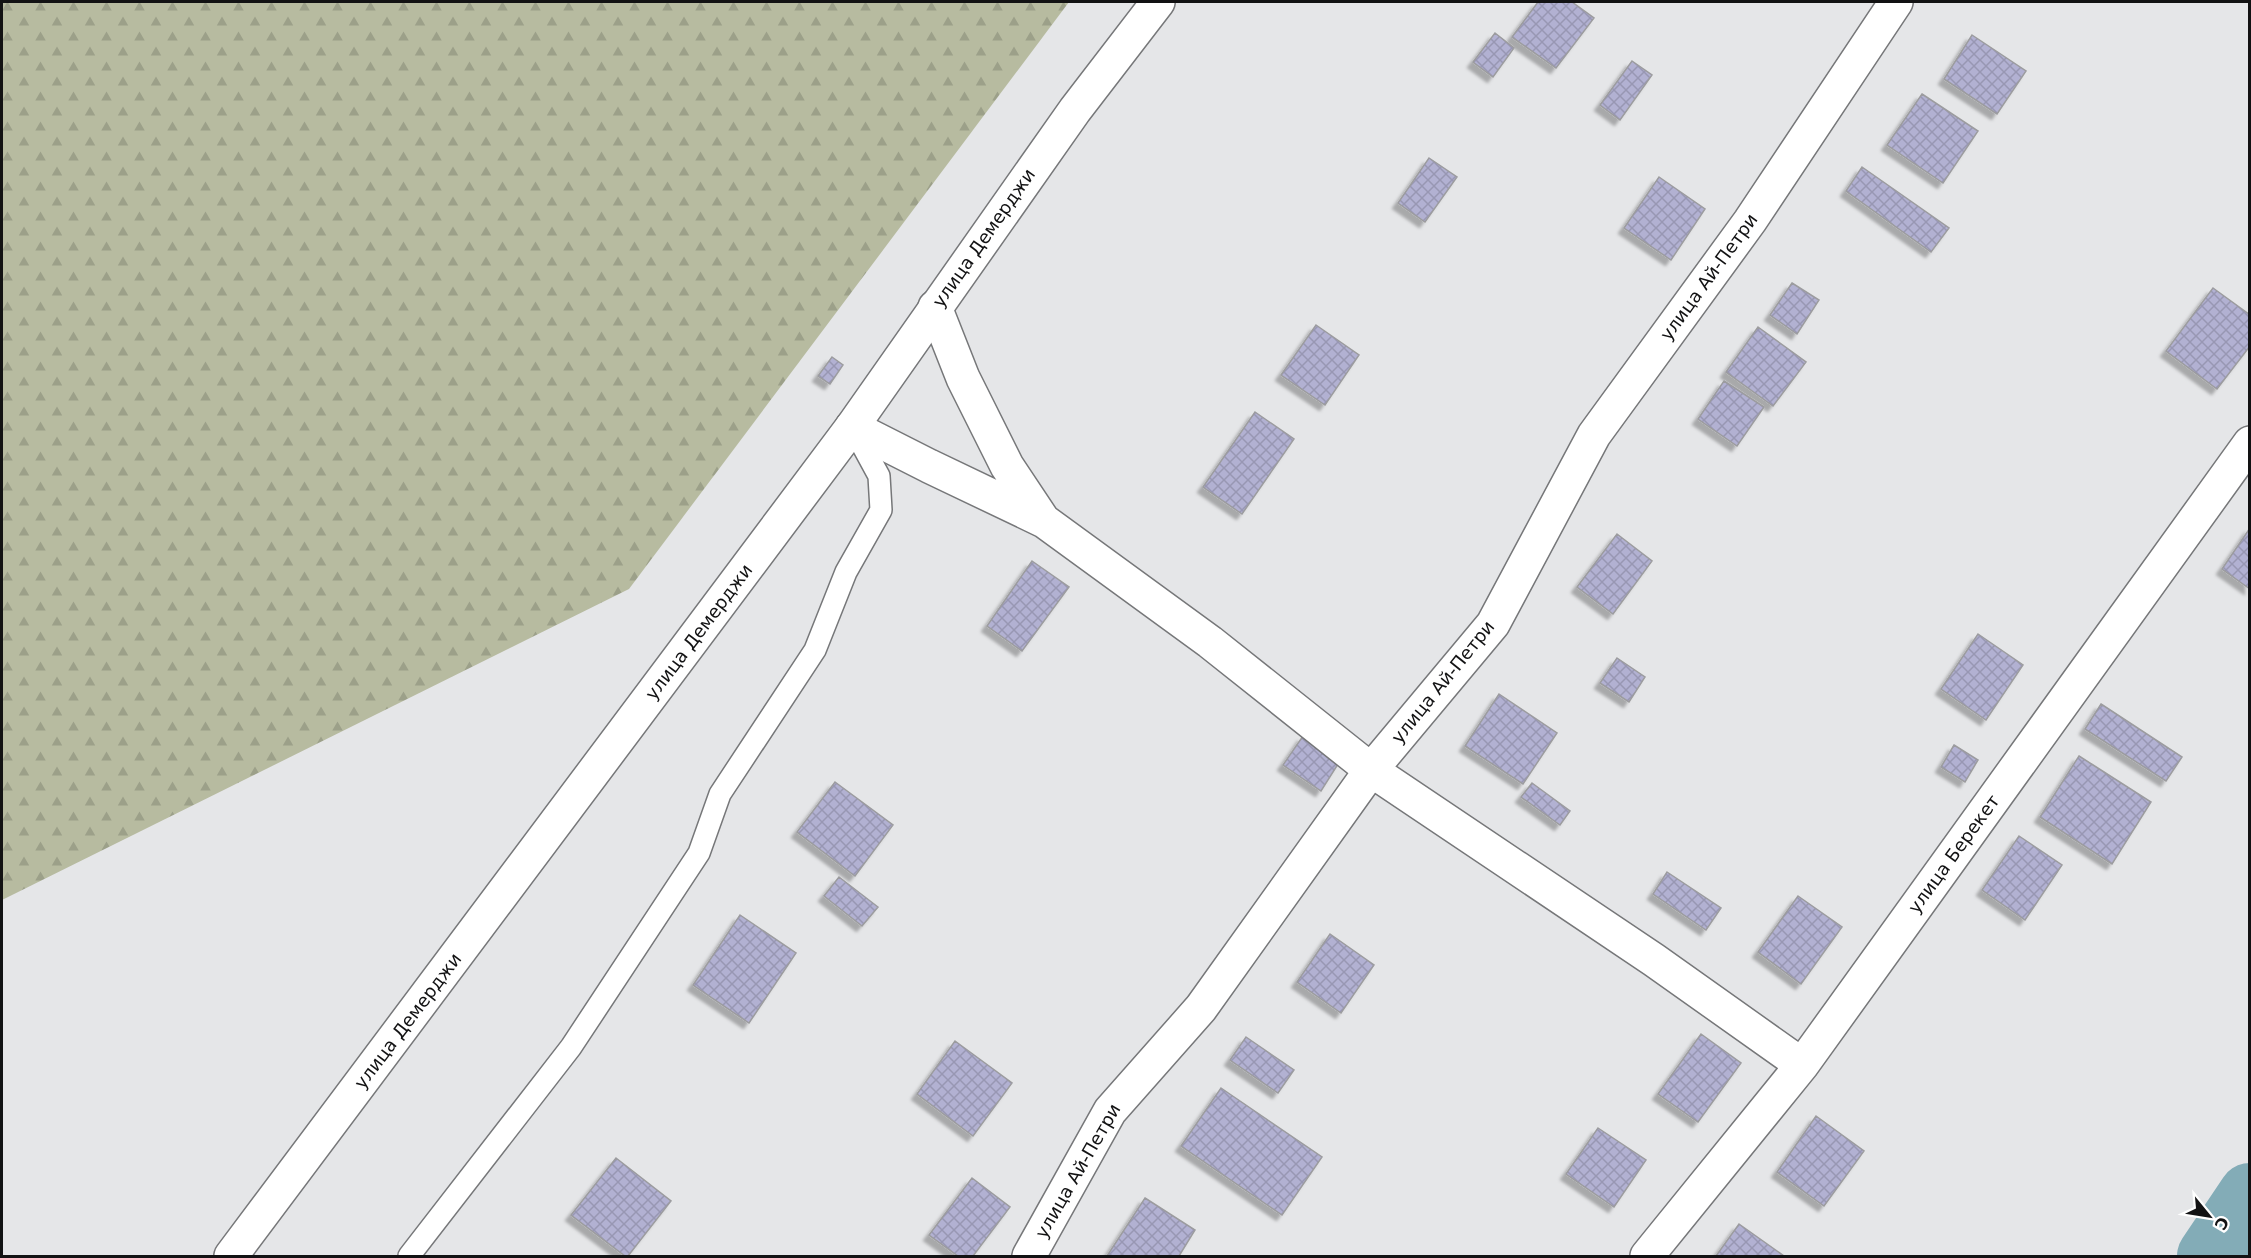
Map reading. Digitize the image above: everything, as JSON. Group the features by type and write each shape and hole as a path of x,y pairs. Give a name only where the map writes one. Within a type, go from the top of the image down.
{"street":[{"name":"улица Демерджи","path":"231,1257 852,427 1075,110 1158,2"},
{"name":"улица Ай-Петри","path":"1029,1257 1110,1111 1202,1008 1371,770 1493,624 1594,435 1750,220 1896,2"},
{"path":"935,307 963,378 1007,466 1044,521"},
{"path":"852,427 1044,521 1210,642 1371,770 1654,960 1802,1065"},
{"name":"улица Берекет","path":"1647,1257 1802,1065 2250,443"}],"lane":[{"path":"409,1257 571,1047 699,853 720,794 815,650 846,572 881,510 879,476 852,427"}],"green space":[{"path":"2,2 1069,2 629,589 2,900"}],"building":[{"path":"1538,2 1572,2 1594,18 1556,68 1512,37"},
{"path":"1495,33 1514,48 1493,77 1473,62"},
{"path":"1972,35 2026,71 1997,114 1944,79"},
{"path":"1632,61 1652,75 1620,120 1600,105"},
{"path":"1922,94 1978,131 1943,183 1887,145"},
{"path":"1429,158 1457,177 1425,222 1398,203"},
{"path":"1862,167 1949,228 1931,252 1846,191"},
{"path":"1659,177 1705,209 1671,260 1624,228"},
{"path":"1792,283 1819,300 1797,334 1770,315"},
{"path":"2213,288 2250,315 2250,346 2217,389 2166,351"},
{"path":"1316,325 1359,355 1325,405 1281,375"},
{"path":"1758,327 1806,362 1773,406 1726,372"},
{"path":"832,357 843,365 830,384 818,376"},
{"path":"1724,381 1764,407 1737,446 1698,419"},
{"path":"1255,412 1294,439 1242,514 1203,487"},
{"path":"2250,528 2250,589 2222,569"},
{"path":"1617,534 1652,561 1613,614 1577,587"},
{"path":"1032,561 1069,587 1022,651 987,626"},
{"path":"1978,634 2023,665 1986,720 1941,689"},
{"path":"1617,658 1645,677 1629,702 1600,683"},
{"path":"1499,694 1557,733 1523,784 1465,746"},
{"path":"2101,704 2182,757 2166,781 2085,729"},
{"path":"1303,736 1340,761 1321,791 1283,765"},
{"path":"1954,745 1978,760 1965,782 1941,767"},
{"path":"2079,756 2151,802 2112,864 2040,817"},
{"path":"835,782 893,825 855,876 797,832"},
{"path":"1532,783 1570,811 1560,825 1521,797"},
{"path":"2019,836 2062,865 2025,920 1982,890"},
{"path":"1667,872 1721,908 1706,930 1653,894"},
{"path":"839,877 878,907 862,926 824,896"},
{"path":"1798,896 1842,927 1801,984 1758,952"},
{"path":"740,915 796,953 749,1023 693,985"},
{"path":"1330,934 1374,965 1341,1013 1297,982"},
{"path":"1701,1034 1741,1063 1698,1122 1658,1094"},
{"path":"1246,1037 1294,1070 1278,1093 1230,1060"},
{"path":"955,1041 1012,1083 973,1136 917,1094"},
{"path":"1221,1088 1322,1157 1282,1215 1181,1146"},
{"path":"1816,1116 1864,1151 1824,1206 1777,1172"},
{"path":"1598,1128 1646,1160 1614,1207 1566,1174"},
{"path":"616,1158 671,1201 628,1256 571,1215"},
{"path":"972,1178 1010,1207 973,1256 958,1256 929,1235"},
{"path":"1145,1198 1195,1230 1179,1256 1107,1256"},
{"path":"1739,1224 1784,1256 1716,1256"}],"waterway":[{"path":"2209,1256 2250,1195"}]}
